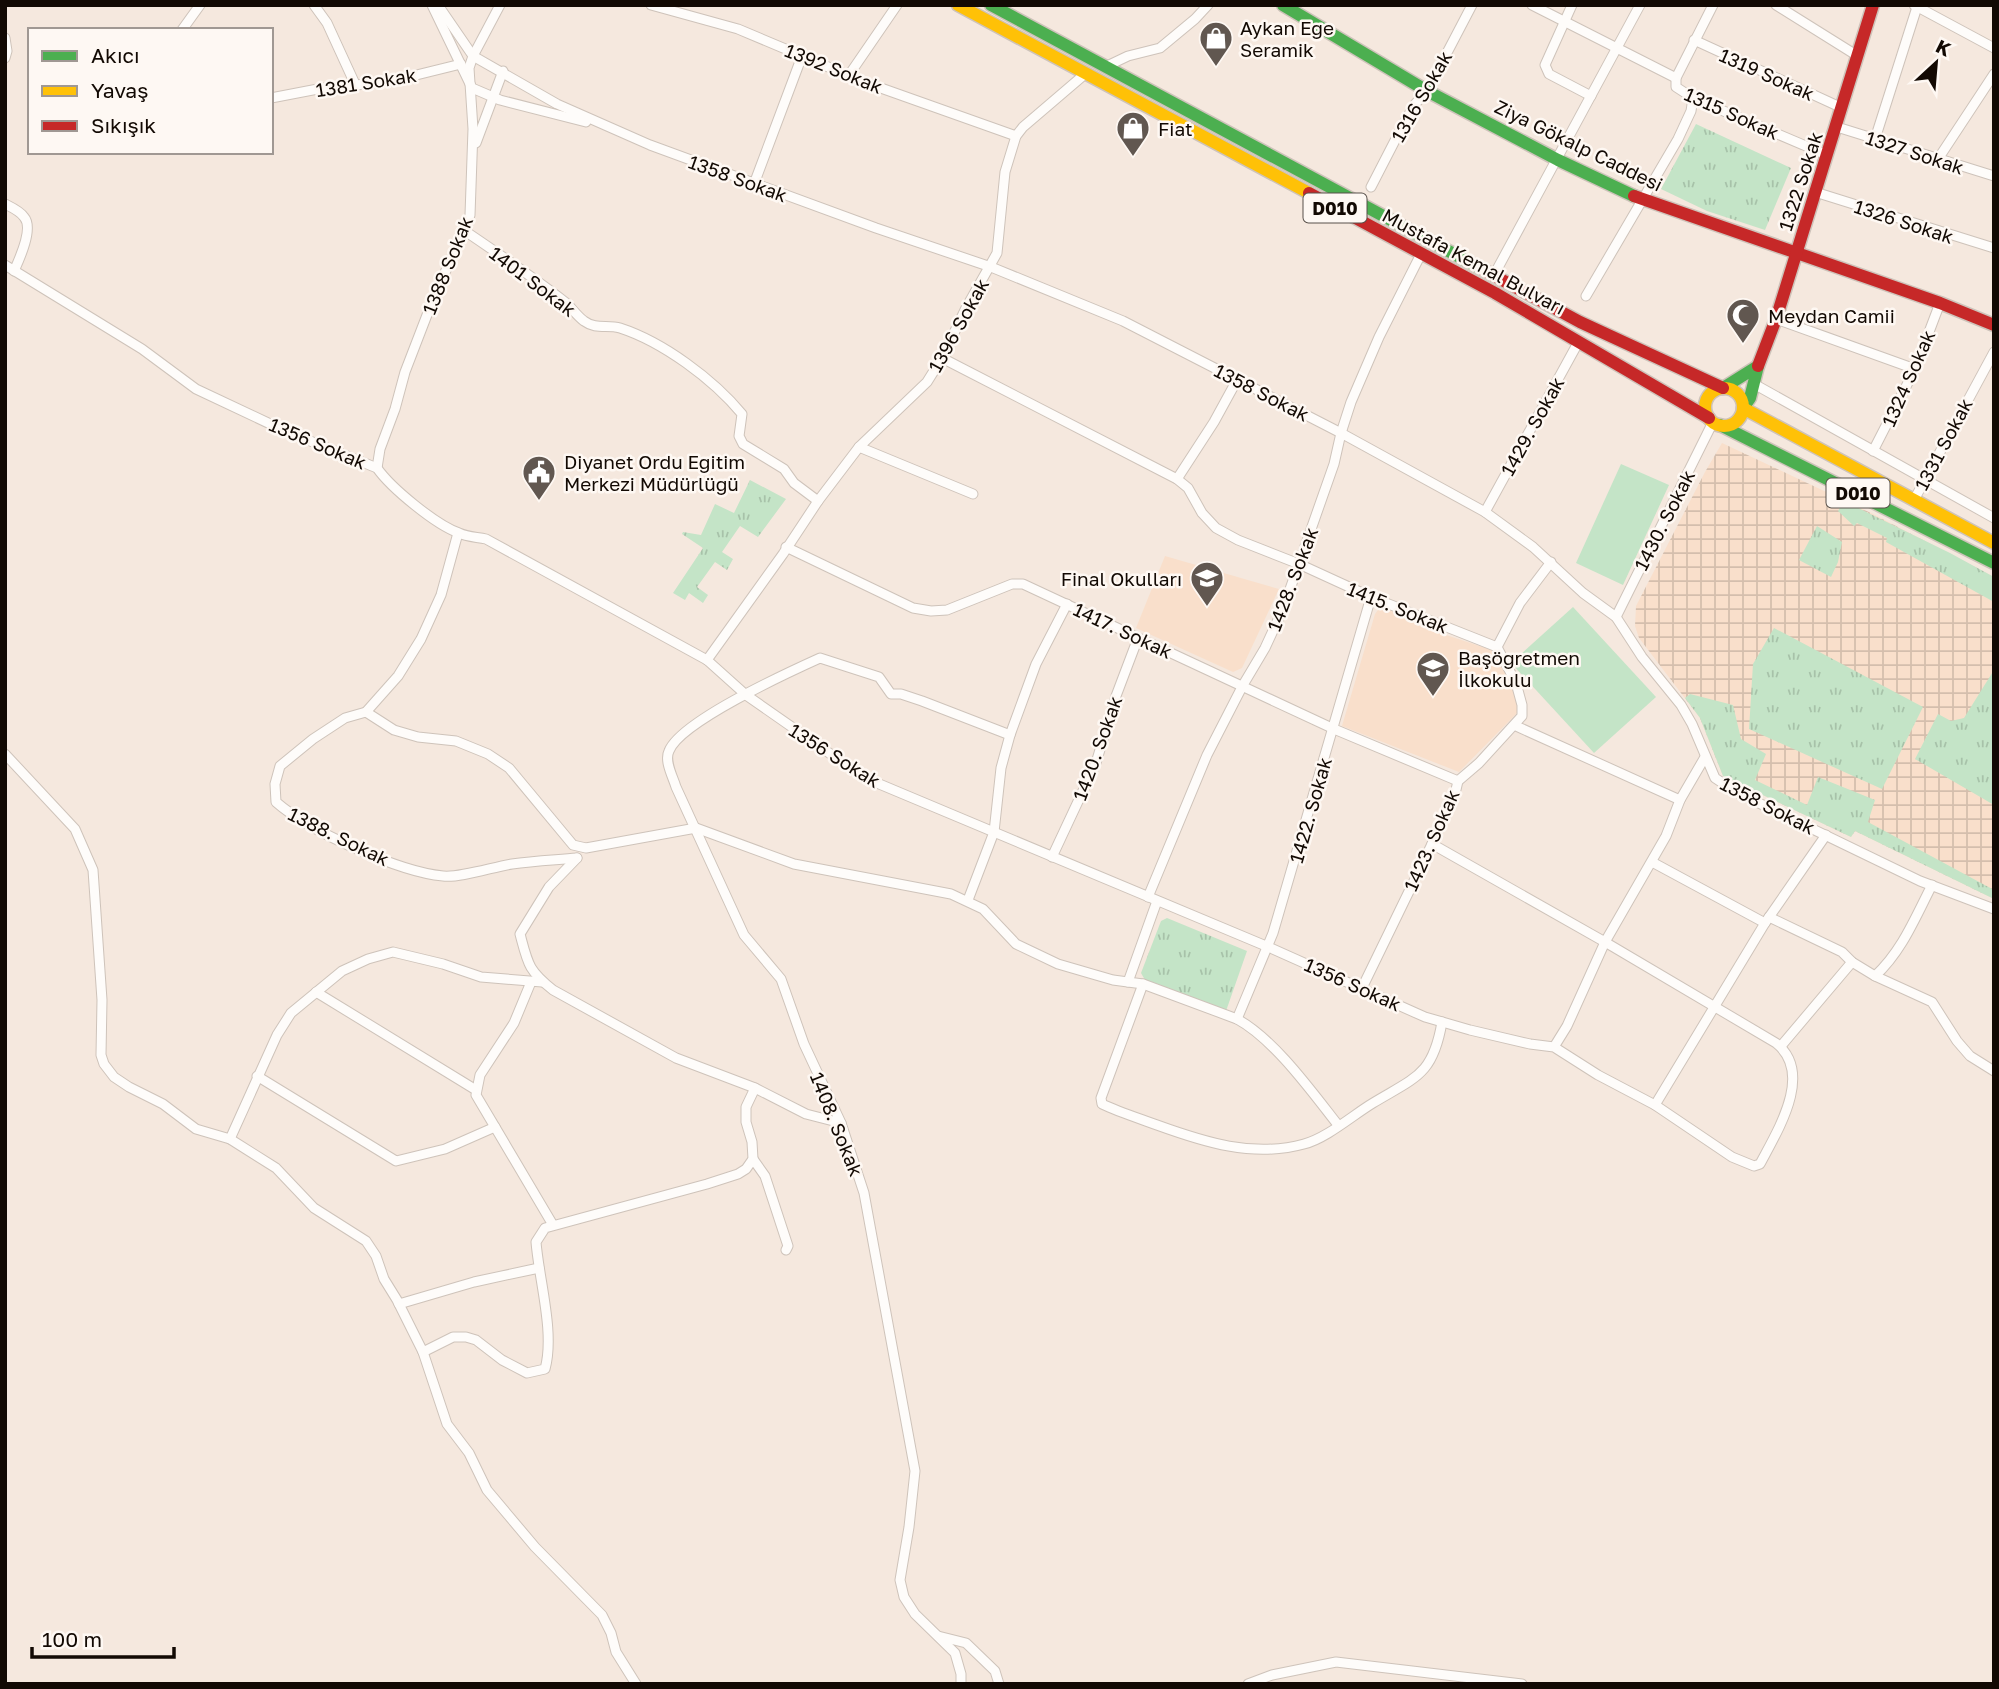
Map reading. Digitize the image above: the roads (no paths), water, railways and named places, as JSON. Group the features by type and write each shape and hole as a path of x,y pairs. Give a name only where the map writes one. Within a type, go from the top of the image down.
{"main road":[{"name":"Mustafa Kemal Bulvarı","path":"958,5 1579,341 1714,422"},
{"name":"Mustafa Kemal Bulvarı","path":"990,5 1580,321 1723,388"},
{"name":"Ziya Gökalp Caddesi","path":"1283,5 1427,91 1558,160 1643,200 1940,303 1994,325"},
{"name":"1322 Sokak","path":"1743,408 1750,398 1758,366 1776,319 1837,127 1840,107 1872,5"},
{"path":"1723,388 1737,392 1742,399 1743,408 1736,422 1728,425 1714,422 1706,401 1712,392 1758,366"},
{"name":"D010","path":"1743,408 1994,543"},
{"name":"D010","path":"1714,422 1994,563"}],"street":[{"path":"183,28 200,5"},
{"path":"314,5 327,23 355,84"},
{"path":"432,5 472,88 493,97 606,127"},
{"name":"1358 Sokak","path":"438,5 473,55 557,104 606,127 754,184 991,267 1123,321 1340,433 1485,512 1552,562 1583,593 1615,617 1642,657 1681,705 1715,778 1724,785 1932,885 1994,908"},
{"path":"473,55 500,5"},
{"name":"1392 Sokak","path":"653,5 738,29 849,75 1016,136"},
{"path":"849,75 897,5"},
{"path":"1105,67 1128,56 1160,48 1208,5"},
{"name":"1316 Sokak","path":"1371,187 1405,121 1427,91 1472,5"},
{"name":"1315 Sokak","path":"1532,5 1563,23 1653,64 1693,97 1828,155"},
{"path":"1572,5 1545,70 1591,96"},
{"path":"1493,275 1640,5"},
{"path":"1676,82 1713,5"},
{"path":"1776,5 1856,55"},
{"path":"1875,139 1915,6 1994,48"},
{"path":"5,37 6,54"},
{"name":"1319 Sokak","path":"1694,40 1840,107"},
{"name":"1388 Sokak","path":"377,468 380,449 405,372 437,289 470,215 473,155 469,68 473,55"},
{"path":"754,184 802,56"},
{"name":"1381 Sokak","path":"273,98 355,84 388,82 461,64"},
{"path":"473,155 503,71"},
{"path":"1016,136 1085,74"},
{"path":"1938,159 1994,74"},
{"path":"1586,296 1678,138 1693,97"},
{"name":"1327 Sokak","path":"1837,127 1994,176"},
{"name":"1396 Sokak","path":"707,660 859,447 916,394 942,358 979,282 991,267 997,253 1006,172 1016,136"},
{"name":"1326 Sokak","path":"1815,192 1994,248"},
{"path":"5,204 24,216 27,223 23,249 14,271"},
{"name":"1401 Sokak","path":"465,231 568,305 584,321 595,327 619,327 672,354 707,378 742,414 739,436 743,444 784,469 794,483 818,501"},
{"name":"1428. Sokak","path":"1128,982 1152,899 1207,755 1265,648 1299,564 1334,464 1340,433 1351,402 1379,337 1421,254"},
{"name":"1356 Sokak","path":"5,265 142,349 196,389 283,430 377,468 386,481 403,496 458,533 486,539 707,660 746,695 865,778 1266,946 1425,1017 1530,1044 1553,1047 1598,1076 1655,1105 1732,1157 1754,1166 1760,1164 1793,1091 1792,1065 1781,1046"},
{"name":"1324 Sokak","path":"1873,451 1915,369 1940,303"},
{"path":"1776,319 1915,369"},
{"name":"1429. Sokak","path":"1485,512 1579,341"},
{"name":"1331 Sokak","path":"1914,500 1958,414 1994,352"},
{"path":"942,358 1177,479 1237,380"},
{"path":"1754,384 1994,518"},
{"name":"1430. Sokak","path":"1615,617 1714,422"},
{"path":"859,447 973,494"},
{"name":"1415. Sokak","path":"1177,479 1188,488 1202,513 1216,528 1238,540 1497,647"},
{"name":"1388. Sokak","path":"458,533 441,595 421,639 398,676 366,712 335,725 280,766 275,784 276,802 294,818 338,840 408,869 445,877 514,864 577,858"},
{"name":"1417. Sokak","path":"786,547 913,608 931,611 947,610 1012,584 1023,584 1334,729 1458,781"},
{"path":"1552,562 1520,603 1497,647 1516,683 1522,705 1522,716 1516,726 1680,800"},
{"name":"1422. Sokak","path":"1237,1019 1273,933 1371,597"},
{"path":"968,900 994,832 1001,768 1010,735 1036,664 1067,604"},
{"name":"1420. Sokak","path":"1052,856 1096,763 1116,696 1138,638"},
{"name":"1408. Sokak","path":"961,1684 955,1653 915,1614 904,1597 900,1580 915,1471 864,1193 841,1123 804,1044 781,979 744,935 676,787 668,762 669,751 679,737 696,723 820,658 879,677 891,694 901,694 922,701 1010,735"},
{"path":"366,712 394,730 418,737 456,741 488,754 509,768 573,845 586,848 696,828 794,864 951,894 968,900 983,909 1016,944 1058,964 1112,980 1143,984 1237,1019 1251,1027 1308,1088 1338,1125"},
{"name":"1423. Sokak","path":"1362,988 1432,844 1455,794 1458,781 1516,726"},
{"path":"5,754 75,829 93,870 99,932 104,1064 114,1077 163,1104 196,1129 230,1139 276,1168 314,1208 366,1241 376,1256 383,1279 423,1352 447,1424 469,1453 487,1490 536,1547 602,1615 616,1652 636,1684"},
{"path":"1553,1047 1567,1026 1605,942 1667,836 1680,800 1705,757"},
{"path":"1655,1105 1767,920 1826,835"},
{"path":"1432,844 1781,1046 1852,962"},
{"path":"586,848 550,887 520,934 529,966 544,983 676,1058 755,1088 806,1114 841,1123"},
{"path":"1652,862 1767,920 1842,952 1852,962 1875,976 1932,1002 1970,1056 1994,1071"},
{"path":"1875,976 1891,961 1904,941 1932,885"},
{"path":"230,1139 257,1076 290,1013 342,971 368,959 393,952 443,964 481,977 544,983"},
{"path":"531,982 514,1023 480,1075 475,1095 553,1226"},
{"path":"1143,984 1101,1098 1102,1104 1225,1147 1267,1149 1305,1144 1338,1125 1422,1073 1436,1051 1442,1022"},
{"path":"316,992 476,1090"},
{"path":"257,1076 396,1161 445,1149 495,1127"},
{"path":"755,1088 746,1107 753,1159 765,1176 788,1246 786,1250"},
{"path":"423,1352 453,1337 466,1337 476,1340 502,1360 527,1373 545,1369 547,1323 536,1242 545,1228 738,1174 746,1169 753,1159"},
{"path":"399,1304 474,1282 539,1268"},
{"path":"937,1635 966,1643 995,1671 999,1684"},
{"path":"1248,1684 1272,1675 1336,1662 1522,1684"}],"place":[{"name":"Aykan Ege Seramik","path":"1216,68"},
{"name":"Fiat","path":"1133,158"},
{"name":"Meydan Camii","path":"1743,345"},
{"name":"Diyanet Ordu Eğitim Merkezi Müdürlüğü","path":"539,502"},
{"name":"Final Okulları","path":"1207,608"},
{"name":"Başöğretmen İlkokulu","path":"1433,698"}]}
